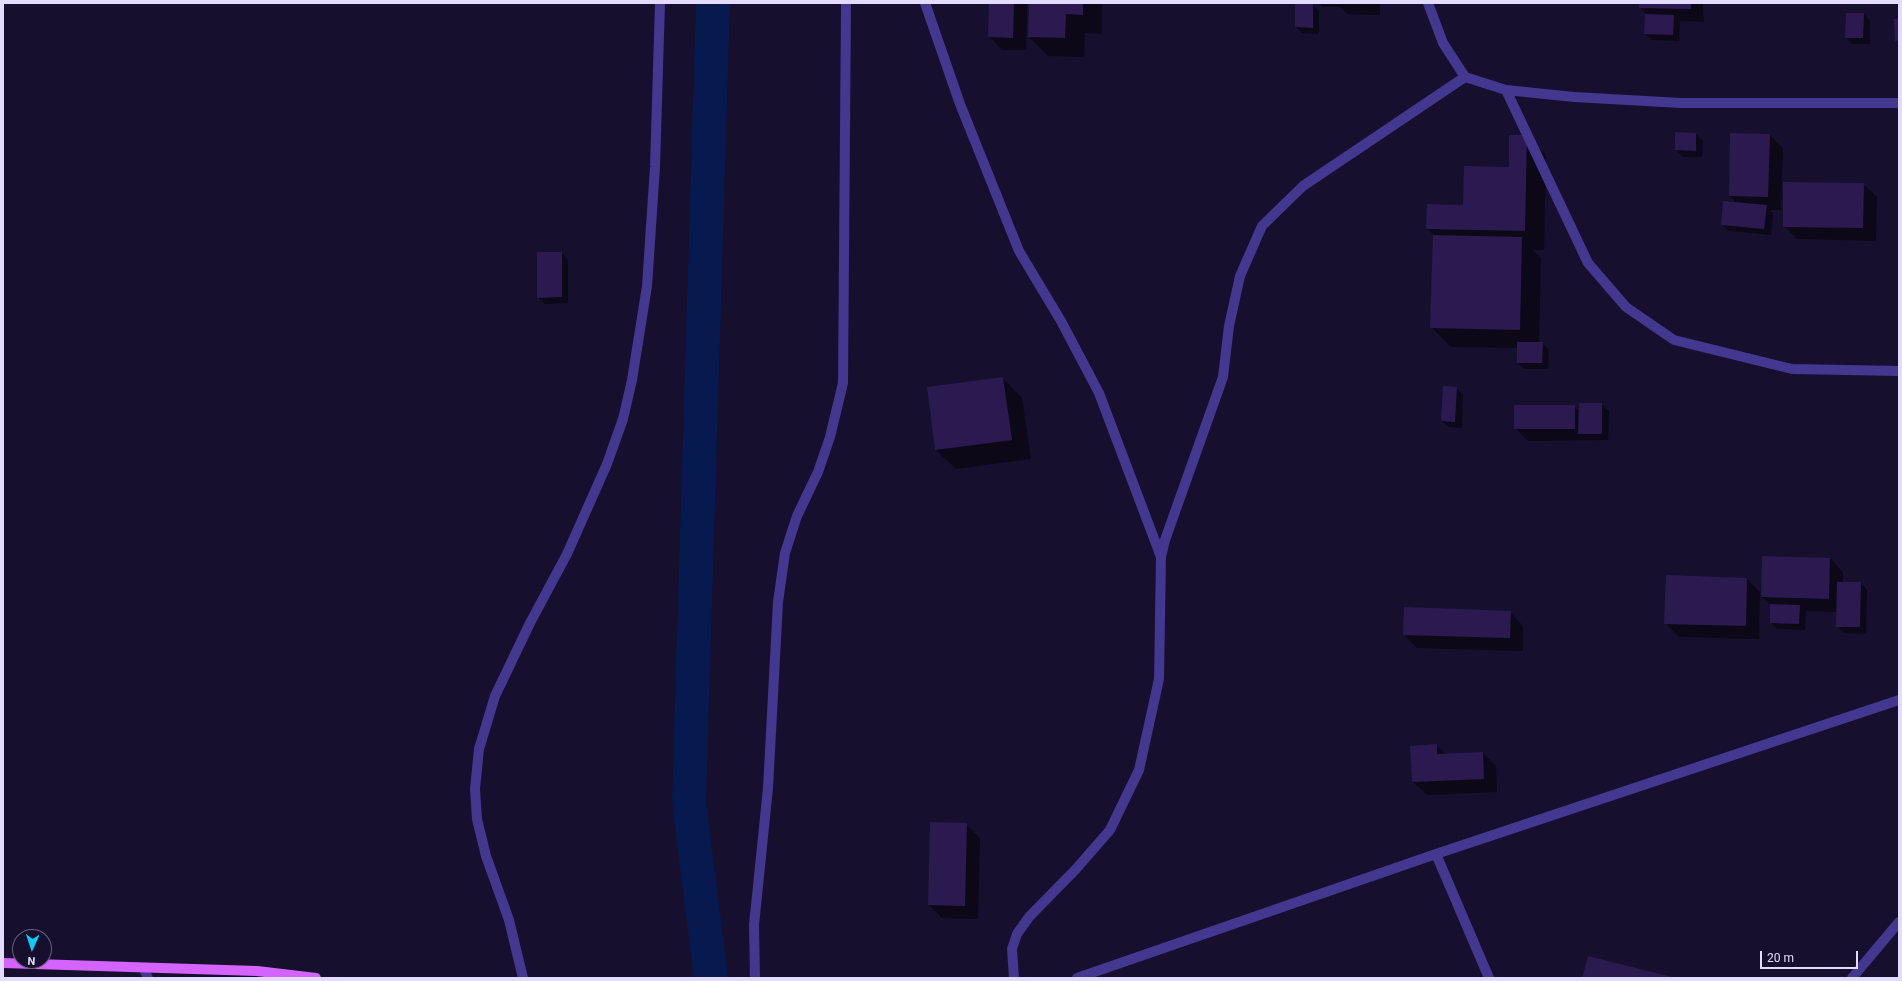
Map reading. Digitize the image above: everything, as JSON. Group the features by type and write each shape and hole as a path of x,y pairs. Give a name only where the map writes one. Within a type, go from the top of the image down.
{"main road":[{"path":"3,963 146,973 257,971 316,978"}],"street":[{"path":"523,978 509,920 486,856 477,819 475,789 479,749 495,696 530,623 567,554 607,464 623,419 632,380 647,286 655,167 660,3"},
{"path":"755,978 754,925 768,788 779,595 785,553 797,516 818,472 830,437 843,383 846,3"},
{"path":"925,3 960,104 1019,251 1061,321 1099,393 1161,557"},
{"path":"1428,3 1443,43 1464,77 1506,90 1574,97 1681,103 1899,103"},
{"path":"1014,978 1012,949 1017,934 1029,917 1076,869 1110,830 1139,770 1159,679 1161,557 1165,540 1223,377 1229,326 1240,276 1262,226 1303,186 1464,77"},
{"path":"1506,90 1588,262 1626,307 1674,340 1792,369 1899,371"},
{"path":"1077,978 1436,854 1899,700"},
{"path":"1436,854 1489,978"},
{"path":"1852,978 1899,922"}],"building":[{"path":"989,3 1014,3 1013,38 988,37"},
{"path":"1029,3 1083,3 1083,15 1066,14 1065,38 1028,37"},
{"path":"1295,3 1313,4 1313,28 1295,27"},
{"path":"1639,3 1691,3 1691,9 1639,8"},
{"path":"1846,13 1864,13 1863,38 1845,38"},
{"path":"1645,14 1674,15 1673,35 1644,34"},
{"path":"1899,18 1899,41 1895,41 1894,19"},
{"path":"1675,132 1696,133 1696,151 1675,150"},
{"path":"1730,133 1770,134 1768,197 1729,196"},
{"path":"1509,135 1527,135 1525,231 1426,229 1427,204 1463,205 1464,166 1509,167"},
{"path":"1783,182 1864,183 1863,228 1783,227"},
{"path":"1723,201 1767,205 1764,229 1721,225"},
{"path":"1433,235 1522,237 1520,330 1430,328"},
{"path":"537,252 562,252 562,297 537,298"},
{"path":"1517,342 1543,342 1542,363 1517,363"},
{"path":"1003,377 1012,440 935,450 927,387"},
{"path":"1443,386 1457,387 1455,422 1441,421"},
{"path":"1579,403 1602,403 1602,434 1578,434"},
{"path":"1514,405 1575,405 1575,429 1514,429"},
{"path":"1762,556 1830,558 1829,599 1761,597"},
{"path":"1666,575 1747,578 1746,626 1664,624"},
{"path":"1837,582 1861,582 1860,627 1836,627"},
{"path":"1770,604 1800,605 1799,624 1770,623"},
{"path":"1404,607 1511,611 1510,638 1403,635"},
{"path":"1437,744 1437,754 1483,752 1484,779 1412,782 1410,746"},
{"path":"930,822 967,823 965,906 928,905"},
{"path":"1588,956 1672,977 1672,978 1582,978"}],"waterway":[{"path":"711,978 689,802 713,3"}]}
